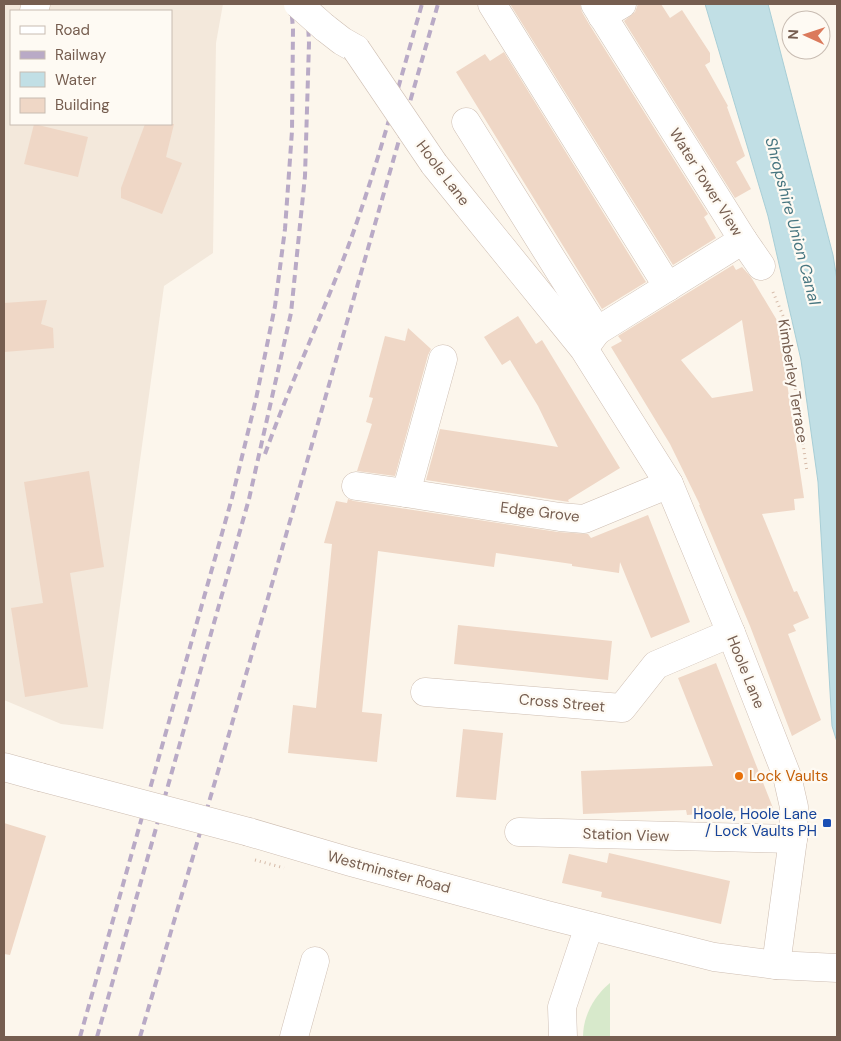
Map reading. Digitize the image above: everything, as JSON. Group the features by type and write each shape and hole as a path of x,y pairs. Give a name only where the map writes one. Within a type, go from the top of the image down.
{"street":[{"name":"Hoole Lane","path":"298,4 342,41 356,48 434,164 591,340"},
{"path":"492,4 668,286"},
{"name":"Water Tower View","path":"591,340 668,286 743,240 606,8"},
{"name":"Hoole Lane","path":"466,122 591,340 669,484 731,633 787,776 794,806 792,839 776,965"},
{"path":"743,240 761,266"},
{"path":"406,493 443,359"},
{"name":"Edge Grove","path":"356,486 584,519 669,484"},
{"name":"Cross Street","path":"425,692 622,708 656,665 731,633"},
{"name":"Westminster Road","path":"4,767 249,832 589,926 714,957 776,965"},
{"name":"Station View","path":"519,832 792,839"},
{"path":"563,1037 562,1007 589,926"},
{"path":"294,1037 315,961"},
{"path":"776,965 832,968"}],"path":[{"name":"Kimberley Terrace","path":"761,266 786,323 807,472"}],"shaded area":[{"path":"4,4 223,4 216,43 213,253 164,286 103,729 61,724 4,700"}],"green space":[{"path":"610,983 610,1037 583,1037 590,1007"}],"water":[{"name":"Shropshire Union Canal","path":"705,4 768,4 833,255 837,280 837,742 832,726 818,482 801,360 768,216"}],"building":[{"path":"510,4 580,4 589,24 708,214 704,217 716,238 673,265"},
{"path":"638,4 661,4 670,18 682,10 710,53 710,62 705,65 728,106 745,156 736,162 751,189 735,198 624,21 635,12"},
{"path":"504,52 646,282 602,309 456,72 485,54 490,61"},
{"path":"174,124 166,157 182,163 162,214 121,198 121,188 145,125"},
{"path":"34,125 88,137 78,177 24,164"},
{"path":"733,265 736,270 742,267 751,277 778,322 804,498 794,499 795,510 762,514 794,592 797,591 809,618 793,625 796,631 788,634 821,720 792,736 750,626 700,505 670,444 611,347 622,341 618,336","holes":["742,320 753,391 712,398 681,360"]},
{"path":"47,300 41,324 53,328 54,348 4,352 4,303"},
{"path":"518,316 536,344 542,340 620,468 568,500 569,502 426,480 440,429 558,447 538,406 510,360 502,365 484,337"},
{"path":"408,328 431,349 395,476 357,471 372,424 366,422 373,398 369,397 385,336 405,341"},
{"path":"89,471 104,567 70,573 88,687 25,697 11,608 43,603 24,482"},
{"path":"348,499 558,532 588,534 591,538 648,515 690,622 651,638 620,562 619,573 496,553 494,567 378,551 362,712 382,714 377,762 288,753 293,705 316,708 332,544 324,543 336,501 347,503"},
{"path":"458,625 612,641 608,680 454,664"},
{"path":"716,663 773,808 687,815 686,810 583,814 581,771 713,766 678,678"},
{"path":"463,729 503,733 496,800 456,797"},
{"path":"4,823 46,836 10,955 4,954"},
{"path":"609,853 730,881 721,924 601,897 602,892 562,883 569,854 607,863"}],"railway":[{"path":"80,1037 232,498 256,399 275,306 285,229 292,131 293,29 291,4"},
{"path":"97,1037 249,499 291,313 305,176 309,43 307,4"},
{"path":"265,454 359,217 422,4"},
{"path":"140,1037 229,734 438,4"}],"place":[{"name":"Lock Vaults","path":"739,776"},
{"name":"Hoole, Hoole Lane / Lock Vaults PH","path":"827,823"}]}
